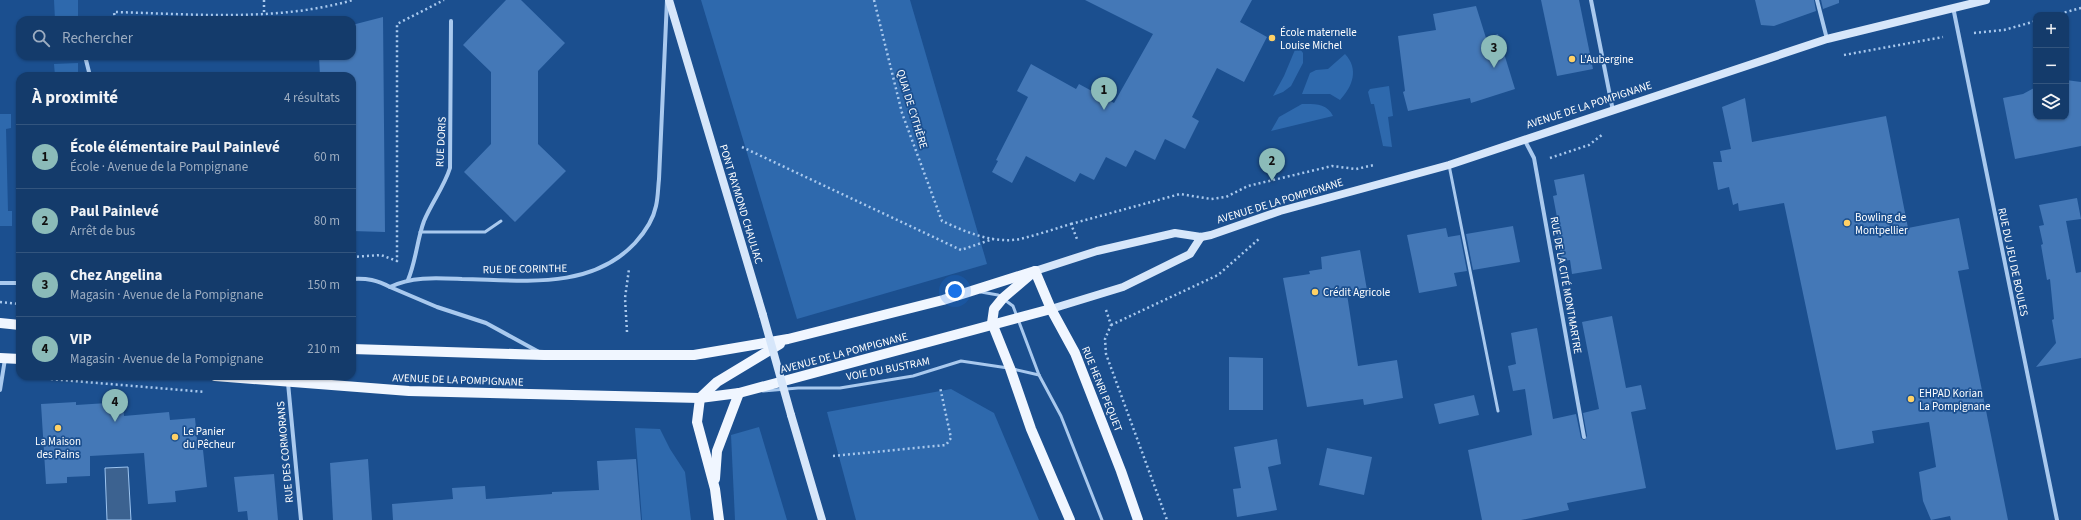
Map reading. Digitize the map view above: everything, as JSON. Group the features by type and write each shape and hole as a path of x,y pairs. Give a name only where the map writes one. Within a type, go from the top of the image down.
{"main road":[{"name":"PONT RAYMOND CHAULIAC","path":"668,0 763,315 822,520"},
{"name":"AVENUE DE LA POMPIGNANE","path":"356,349 544,355 694,355 788,339 943,300 1096,251 1175,233 1201,237 1280,211 1449,165 1827,39 1986,0"},
{"name":"AVENUE DE LA POMPIGNANE","path":"264,380 409,391 700,398 738,393 949,337 992,323 1123,287 1190,254 1201,237"},
{"name":"AVENUE DE LA POMPIGNANE","path":"992,323 994,309 1003,298 1035,271"},
{"name":"RUE HENRI PEQUET","path":"1035,271 1051,308 1075,354 1122,471 1138,520"},
{"path":"0,323 16,325"},
{"path":"992,323 1010,368 1031,429 1070,520"},
{"name":"AVENUE DE LA POMPIGNANE","path":"700,398 717,382 788,339"},
{"path":"3,358 16,359"},
{"path":"715,490 717,452 738,393"},
{"path":"700,398 697,422 715,490 719,520"}],"street":[{"name":"RUE DE CORINTHE","path":"390,288 408,280 543,280 576,277 600,268 626,252 646,231 656,207 659,179 668,0"},
{"path":"1591,0 1614,111"},
{"path":"1817,0 1827,39"},
{"name":"RUE DU JEU DE BOULES","path":"1953,7 2058,520"},
{"name":"RUE DORIS","path":"408,280 420,232 426,217 447,180 450,168 451,21"},
{"path":"86,60 89,72"},
{"name":"RUE DE LA CITÉ MONTMARTRE","path":"1524,139 1534,158 1584,437"},
{"path":"356,280 377,280 390,288"},
{"path":"0,283 16,283"},
{"name":"AVENUE DE LA POMPIGNANE","path":"390,288 437,308 486,323 544,355"},
{"path":"0,390 3,358"},
{"name":"RUE DES CORMORANS","path":"288,382 301,520"}],"lane":[{"path":"1449,165 1498,411"},
{"path":"420,232 485,232 501,221"},
{"path":"974,290 998,295 1012,306 1039,375 1061,416 1102,520"},
{"name":"VOIE DU BUSTRAM","path":"738,393 798,388 840,388 913,376 962,362 1010,368 1039,375"}],"path":[{"path":"264,0 264,15"},
{"path":"114,16 114,12 264,15 328,7 353,0"},
{"path":"356,257 381,256 397,261 397,24 444,0"},
{"name":"QUAI DE CYTHÈRE","path":"874,0 902,112 942,221"},
{"path":"2066,12 2081,8"},
{"path":"1839,56 1958,35 2004,30 2033,21"},
{"path":"1534,158 1549,158 1589,145 1602,134 1610,132"},
{"path":"742,147 961,250 994,239"},
{"path":"1071,224 1180,194 1211,199 1226,197 1248,186 1332,166 1356,169 1379,164"},
{"path":"1167,520 1106,354 1105,339 1111,325 1218,275 1265,233"},
{"path":"626,252 629,270 625,298 627,332"},
{"path":"0,302 16,304"},
{"path":"833,456 946,444 951,438 951,430 940,387"}],"shaded area":[{"path":"54,0 78,0 78,16 55,16"},
{"path":"701,0 910,0 987,264 797,319"},
{"path":"1297,45 1303,53 1303,63 1291,86 1283,92 1273,96 1284,76"},
{"path":"1345,54 1352,66 1353,77 1345,95 1340,100 1330,94 1302,94 1310,73 1316,70 1328,69"},
{"path":"78,63 78,72 55,72 54,64"},
{"path":"1389,86 1393,116 1388,117 1392,147 1383,146 1374,104 1371,104 1368,92 1370,89"},
{"path":"1302,104 1316,104 1324,106 1333,116 1271,131 1279,117"},
{"path":"0,114 11,114 11,128 6,129 8,211 12,211 12,226 0,226"},
{"path":"951,389 994,413 1039,520 856,520 827,412"},
{"path":"759,427 787,520 735,520 731,435"},
{"path":"635,428 660,429 670,449 685,472 691,520 642,520"},
{"path":"128,467 131,520 107,520 105,468"}],"building":[{"path":"506,0 521,0 565,43 538,71 538,144 566,171 515,222 464,172 491,144 491,72 463,45"},
{"path":"1085,0 1252,0 1240,22 1267,37 1244,82 1217,68 1192,117 1199,121 1185,149 1165,139 1155,160 1135,150 1126,167 1106,157 1094,180 1080,173 1075,182 1026,156 1012,183 992,172 998,161 996,160 1028,97 1017,91 1031,64 1076,89 1079,84 1114,103 1153,34"},
{"name":"L'Aubergine","path":"1541,0 1579,0 1593,69 1557,76"},
{"path":"1755,0 1814,0 1816,11 1774,26 1761,25"},
{"path":"1821,0 1839,0 1839,3 1823,9"},
{"path":"1476,6 1486,38 1498,34 1515,89 1471,103 1470,98 1408,111 1403,92 1405,91 1398,36 1436,30 1433,14"},
{"path":"383,17 385,232 356,231 356,72 320,72 319,60 356,60 356,24"},
{"path":"2069,80 2081,82 2081,146 2015,159 2003,98 2023,94 2033,89 2033,120 2069,120"},
{"path":"1745,98 1752,142 1886,116 1908,228 1959,218 1969,269 1958,271 2008,520 1951,520 1950,516 1931,520 1923,501 1919,472 1936,467 1929,422 1872,431 1874,443 1836,450 1784,203 1739,211 1738,203 1733,205 1729,187 1718,190 1713,162 1722,162 1720,151 1731,149 1722,107"},
{"path":"1584,174 1602,269 1572,274 1570,260 1562,261 1556,228 1559,228 1553,196 1557,195 1554,180"},
{"path":"2077,198 2081,219 2066,221 2076,273 2081,272 2081,358 2036,367 2056,343 2052,320 2054,319 2050,279 2047,280 2041,245 2043,244 2039,226 2044,225 2039,205"},
{"path":"1513,226 1520,262 1473,270 1466,234"},
{"path":"1446,228 1448,237 1460,235 1467,271 1454,273 1457,286 1419,293 1407,235"},
{"path":"1360,250 1367,290 1347,294 1358,366 1397,360 1403,398 1364,405 1363,399 1307,407 1283,278 1310,274 1309,271 1322,269 1321,257"},
{"path":"1612,316 1626,388 1641,385 1646,409 1631,412 1646,488 1567,503 1569,510 1521,520 1482,520 1468,450 1532,435 1525,389 1513,391 1508,366 1516,364 1511,333 1537,328 1553,419 1576,414 1581,438 1584,440 1587,436 1583,413 1599,409 1582,322"},
{"path":"1229,357 1263,358 1263,410 1229,410"},
{"path":"1474,395 1479,415 1439,424 1434,404"},
{"path":"76,402 76,405 123,402 124,416 169,412 170,420 195,418 198,450 203,450 207,487 175,491 176,502 148,504 144,453 90,456 90,476 67,477 67,483 46,484 41,404"},
{"path":"1277,439 1281,464 1268,467 1277,510 1237,517 1233,489 1241,488 1234,447"},
{"path":"1327,448 1372,457 1364,495 1319,485"},
{"path":"368,459 372,520 333,520 330,463"},
{"path":"636,459 641,520 393,520 392,504 453,499 452,488 485,486 486,499 552,494 552,492 599,490 597,461"},
{"path":"274,474 278,520 248,520 247,511 238,512 234,477"}],"place":[{"name":"École maternelle Louise Michel","path":"1272,38"},
{"name":"L'Aubergine","path":"1572,59"},
{"name":"Chez Angelina","path":"1494,68"},
{"name":"École élémentaire Paul Painlevé","path":"1104,110"},
{"name":"Paul Painlevé","path":"1272,181"},
{"name":"Bowling de Montpellier","path":"1847,223"},
{"name":"Crédit Agricole","path":"1315,292"},
{"name":"EHPAD Korian La Pompignane","path":"1911,399"},
{"name":"VIP","path":"115,422"},
{"name":"La Maison des Pains","path":"58,428"},
{"name":"Le Panier du Pêcheur","path":"175,437"}]}
